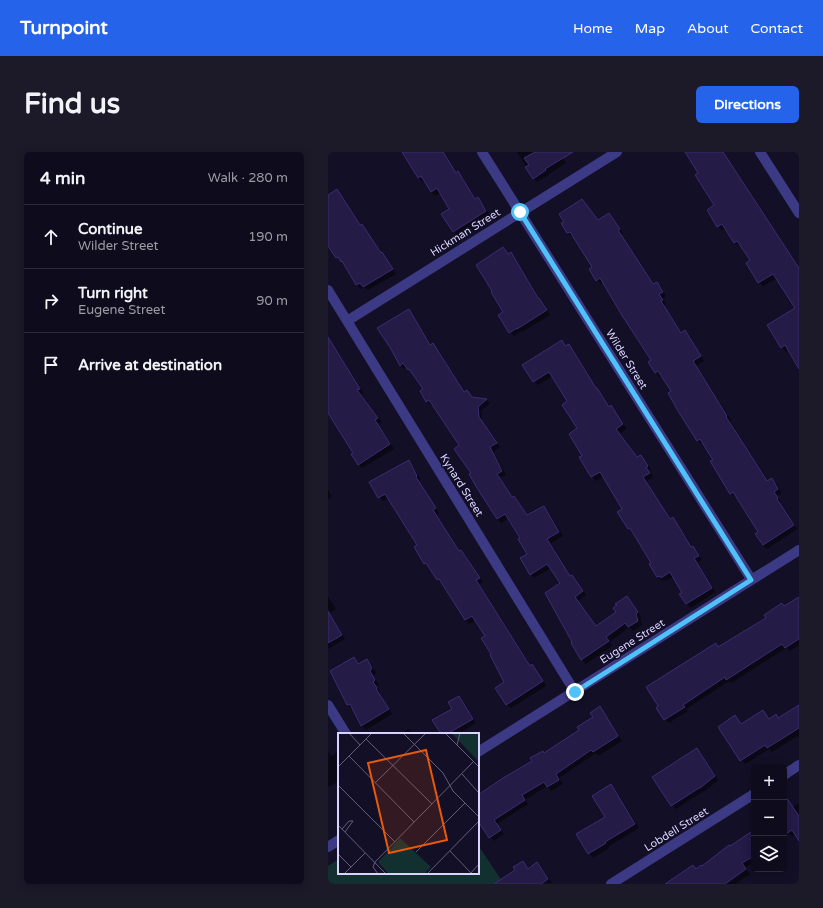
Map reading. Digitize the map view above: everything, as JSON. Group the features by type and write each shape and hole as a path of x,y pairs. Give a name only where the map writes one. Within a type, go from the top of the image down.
{"street":[{"name":"Wilder Street","path":"482,152 751,580"},
{"name":"Hickman Street","path":"347,321 617,152"},
{"path":"760,152 799,213"},
{"name":"Kynard Street","path":"328,290 575,692"},
{"name":"Eugene Street","path":"479,751 799,550"},
{"path":"328,705 345,733"},
{"path":"787,773 799,765"},
{"name":"Lobdell Street","path":"610,884 751,796"},
{"path":"328,847 338,841"}],"green space":[{"path":"479,846 504,884 328,884 328,866 338,860 338,874 479,874"}],"building":[{"path":"402,152 443,152 456,173 458,171 475,199 478,197 486,211 453,232 441,214 449,209 437,188 431,192 421,176 418,178"},
{"path":"535,152 573,152 545,169 546,170 533,179 525,167 529,165 524,158"},
{"path":"685,152 723,152 799,268 799,369 785,345 781,348 767,325 795,308 773,274 758,283 746,263 750,260 737,241 734,243 722,224 717,227 707,210 714,205 695,175 698,173"},
{"path":"337,189 360,225 362,224 393,269 363,287 360,283 356,285 342,261 341,262 338,257 336,258 328,246 328,195"},
{"path":"582,199 598,220 609,213 620,229 618,230 653,284 657,282 663,292 659,294 663,300 661,301 681,333 685,330 701,356 693,361 727,416 726,417 767,481 772,478 778,489 774,492 778,498 777,499 794,525 763,545 755,534 758,532 740,503 733,492 730,494 710,461 713,460 700,439 697,441 678,411 668,393 671,391 658,371 655,373 648,362 651,360 600,278 596,281 589,269 592,267 570,232 567,233 561,223 564,222 559,214"},
{"path":"503,247 508,254 511,252 538,298 547,310 509,333 498,315 503,312 476,265"},
{"path":"409,309 430,345 433,343 464,392 467,390 472,397 487,399 478,407 479,417 497,443 490,447 502,471 497,474 512,497 514,496 527,515 544,506 559,532 547,539 570,576 572,575 583,591 575,597 596,626 616,612 613,608 617,605 615,604 627,596 638,612 636,614 638,621 628,627 625,623 606,637 609,641 581,660 545,593 560,583 547,564 530,575 520,558 527,554 518,539 520,538 505,514 497,519 469,474 471,473 454,449 459,445 429,400 426,402 420,391 423,389 409,369 408,370 403,363 400,366 377,328"},
{"path":"328,337 360,389 357,390 378,418 375,420 390,444 358,465 351,454 353,453 328,413"},
{"path":"562,340 565,346 569,344 609,407 611,405 623,424 616,429 637,457 641,455 648,466 646,467 650,473 643,477 670,519 673,517 691,547 693,546 699,556 694,558 712,588 686,604 679,594 682,593 670,572 661,578 660,576 657,577 649,564 651,563 630,528 628,529 617,512 622,509 600,472 591,477 579,457 582,456 569,434 577,428 562,405 567,401 549,372 533,382 522,365"},
{"path":"409,460 417,476 416,477 436,508 433,510 459,551 461,550 480,578 476,580 530,666 532,664 543,681 506,705 495,688 504,682 490,655 491,654 481,638 485,636 472,616 465,620 439,579 437,580 426,563 424,564 414,547 417,545 385,494 378,498 369,482"},
{"path":"799,597 799,639 785,648 782,644 726,680 725,677 683,705 685,707 664,720 656,708 658,706 646,687 716,643 718,647 766,618 764,615 782,603 784,606"},
{"path":"328,611 342,635 328,643"},
{"path":"354,657 358,664 367,659 372,668 370,671 375,680 373,682 377,688 376,689 389,709 361,726 350,704 347,705 330,671"},
{"path":"459,696 473,719 449,733 440,733 432,720 452,709 448,702"},
{"path":"799,705 799,728 767,748 765,745 740,761 718,727 735,715 741,724 763,710 769,719 776,714 778,718"},
{"path":"600,706 618,736 593,752 591,750 556,774 559,780 547,787 544,782 522,795 525,800 494,820 501,830 489,838 479,823 479,794 532,761 530,758 543,751 544,753 579,730 577,727 593,717 590,713"},
{"path":"697,748 715,776 700,788 671,806 652,777"},
{"path":"611,784 635,824 588,854 576,834 605,817 592,796"},
{"path":"787,798 799,816 799,841 792,830 787,833"},
{"path":"751,832 751,858 742,863 746,869 725,884 665,884 693,865 696,869 701,865 702,866 729,845 730,846"},
{"path":"523,861 528,869 537,862 548,879 541,884 494,884 515,870 513,867"}],"route":[{"path":"520,212 751,580 575,692"}]}
